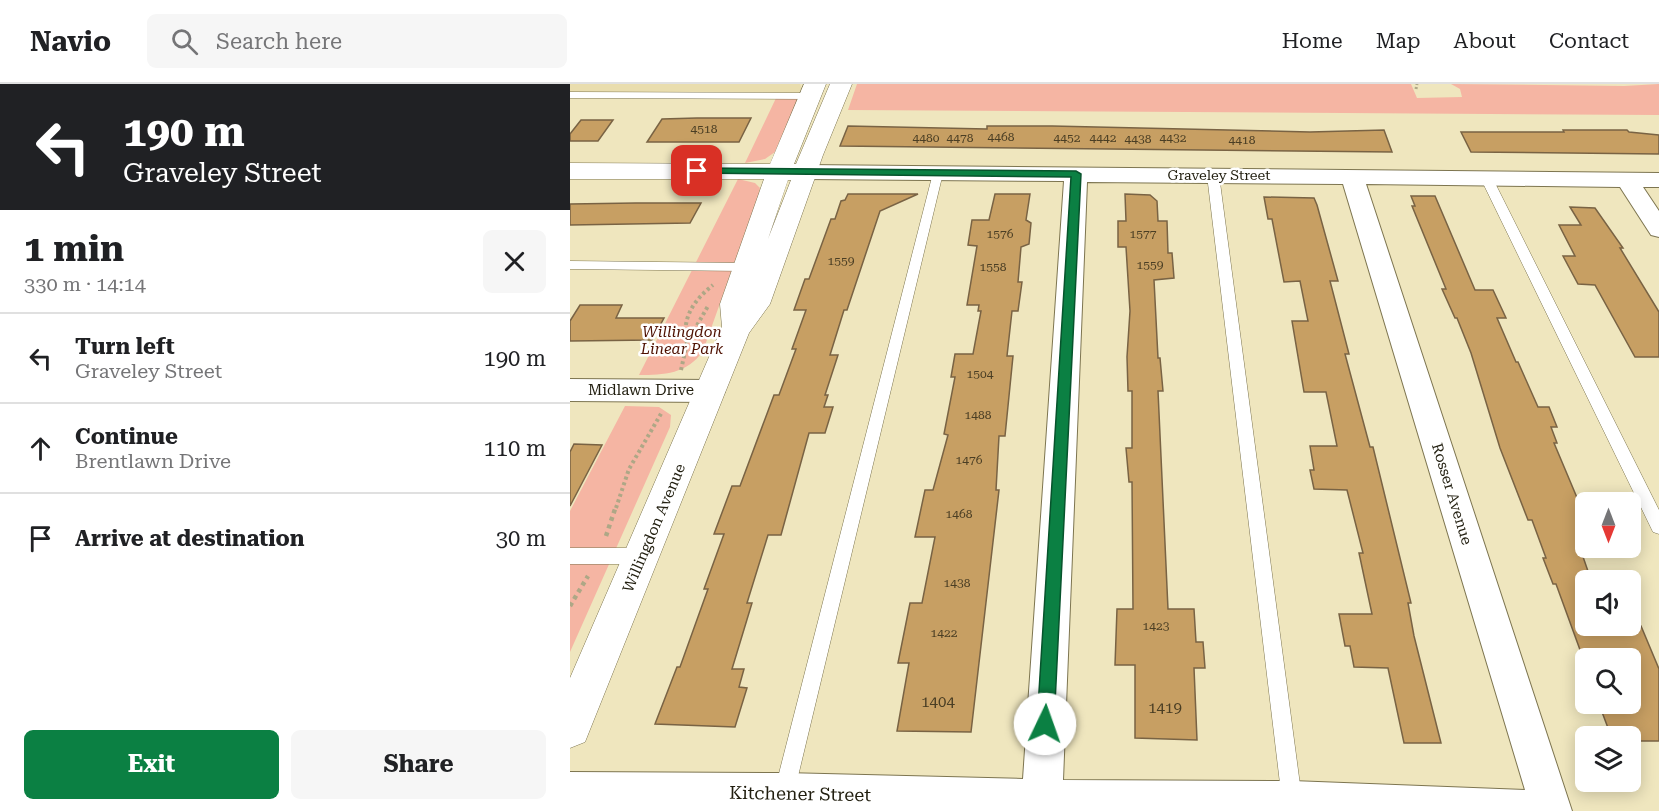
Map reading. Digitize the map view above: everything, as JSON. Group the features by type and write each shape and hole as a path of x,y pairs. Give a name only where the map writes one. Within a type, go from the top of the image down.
{"main road":[{"name":"Willingdon Avenue","path":"736,328 734,304 745,267 792,172 842,84"},
{"name":"Willingdon Avenue","path":"570,727 736,328 756,304 788,225 792,172 812,90"},
{"path":"570,171 792,172"}],"street":[{"name":"Graveley Street","path":"792,172 1659,180"},
{"path":"1041,805 1076,174"},
{"name":"Rosser Avenue","path":"1352,176 1552,811"},
{"path":"1626,179 1659,229"},
{"name":"Midlawn Drive","path":"570,390 711,391"},
{"name":"Kitchener Street","path":"570,792 782,802 1292,806 1534,811"}],"lane":[{"path":"570,95 812,90"},
{"path":"782,802 939,173"},
{"path":"1213,175 1292,806"},
{"path":"1486,177 1659,527"},
{"path":"570,265 745,267"},
{"path":"570,556 642,556"}],"path":[{"path":"1416,89 1417,84"},
{"path":"687,343 684,335 686,315 702,293 718,281 716,288"},
{"path":"682,366 687,343 709,304"},
{"path":"570,606 599,556 626,477 660,415"}],"shaded area":[{"path":"570,84 800,84 802,89 800,96 570,95"}],"green space":[{"path":"857,84 1411,84 1417,98 1462,97 1460,89 1451,84 1624,86 1659,84 1659,115 848,110"},
{"path":"777,96 800,96 775,152 765,159 745,163"},
{"name":"Willingdon Linear Park","path":"738,179 755,183 760,188 759,194 703,351 697,359 674,372 639,375"},
{"path":"625,406 659,407 671,415 670,427 570,652 570,511"}],"building":[{"path":"751,118 739,142 647,142 662,119"},
{"path":"581,120 613,120 598,141 570,141 570,134"},
{"path":"848,126 987,129 987,126 1052,126 1310,132 1384,130 1392,152 840,146"},
{"path":"1563,130 1627,130 1659,135 1659,154 1471,152 1461,132 1564,132"},
{"path":"848,194 918,194 880,211 847,310 844,310 830,355 838,355 825,395 828,395 824,407 833,407 825,433 809,433 781,535 768,535 747,603 752,603 732,669 744,669 739,687 747,688 735,727 655,724 677,667 680,667 708,589 704,589 724,534 714,534 732,486 740,486 774,395 779,395 796,349 792,349 806,310 794,310 805,279 809,279 831,219 835,219 841,201 845,200"},
{"path":"995,194 1030,194 1026,220 1031,223 1029,244 1021,247 1018,282 1022,282 1018,311 1012,311 1007,356 1013,356 1005,436 999,436 996,490 999,490 971,732 897,731 909,663 898,663 910,603 922,603 935,537 915,537 925,490 933,490 948,435 944,434 955,377 951,377 955,354 973,354 981,311 978,311 979,305 967,305 977,246 968,245 972,220 989,220"},
{"path":"1125,194 1150,195 1157,201 1158,221 1167,221 1168,253 1172,253 1174,278 1154,280 1158,358 1160,358 1163,391 1158,391 1168,609 1194,609 1196,642 1203,642 1205,668 1194,668 1197,740 1135,738 1135,665 1115,665 1117,609 1133,609 1132,482 1129,482 1126,448 1132,448 1132,391 1128,391 1127,357 1130,311 1126,247 1118,247 1118,221 1126,221"},
{"path":"1411,196 1435,196 1475,290 1493,290 1506,318 1497,318 1538,407 1549,407 1557,427 1551,427 1557,443 1554,443 1575,493 1575,558 1583,558 1588,570 1575,570 1575,636 1641,636 1641,626 1659,669 1659,741 1641,741 1641,726 1607,726 1603,714 1641,714 1641,648 1579,648 1556,584 1553,584 1543,558 1546,558 1532,520 1528,520 1500,448 1471,353 1442,289 1446,289 1412,206 1415,206"},
{"path":"1264,197 1314,198 1317,205 1338,281 1330,281 1349,354 1345,354 1370,447 1373,447 1411,603 1408,603 1414,636 1441,743 1404,743 1388,668 1354,667 1350,646 1345,646 1339,614 1372,614 1359,553 1363,553 1347,490 1314,489 1310,470 1314,470 1310,446 1337,446 1326,392 1304,392 1292,321 1308,321 1300,281 1284,282 1272,219 1268,219"},
{"path":"701,203 690,223 570,225 570,204"},
{"path":"1570,207 1595,208 1623,248 1620,248 1659,312 1659,357 1635,357 1595,285 1578,284 1563,256 1575,256 1559,225 1581,225"},
{"path":"580,305 622,305 616,318 664,318 652,340 570,341 570,321"},
{"path":"574,444 602,445 570,506 570,452"}],"route":[{"path":"697,171 1076,174 1045,724"}]}
